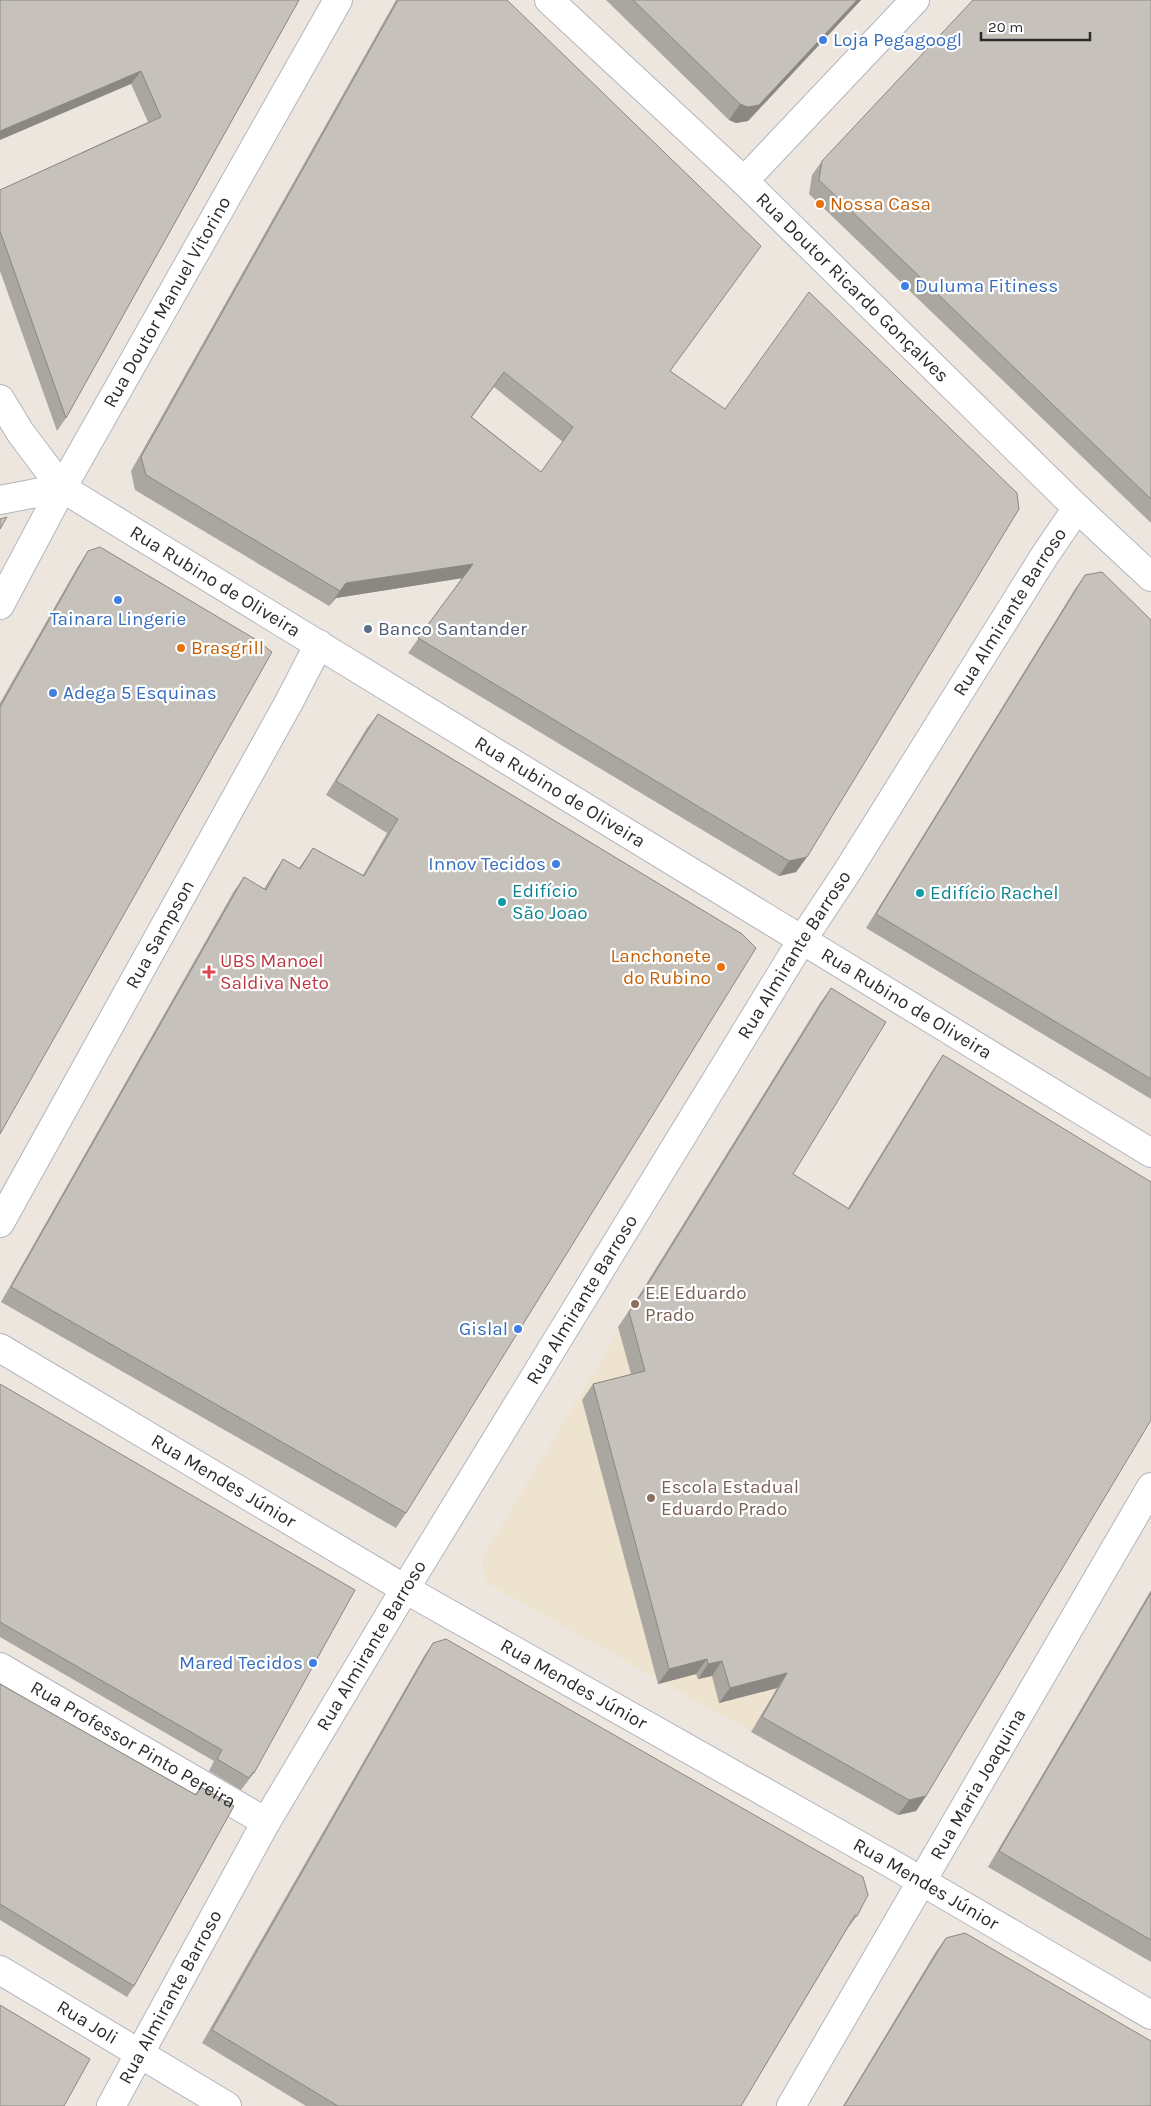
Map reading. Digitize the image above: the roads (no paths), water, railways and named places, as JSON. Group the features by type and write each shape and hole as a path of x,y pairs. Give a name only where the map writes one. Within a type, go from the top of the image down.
{"street":[{"name":"Rua Doutor Manuel Vitorino","path":"0,604 62,488 338,0"},
{"name":"Rua Doutor Ricardo Gonçalves","path":"549,0 744,181 1077,508 1151,577"},
{"path":"744,181 915,0"},
{"name":"Rua Rubino de Oliveira","path":"0,399 20,432 62,488 1151,1153"},
{"path":"0,500 62,488"},
{"name":"Rua Almirante Barroso","path":"111,2106 140,2056 266,1822 405,1589 802,940 848,872 1044,555 1077,508"},
{"name":"Rua Sampson","path":"0,1223 289,702 319,644"},
{"name":"Rua Mendes Júnior","path":"0,1348 405,1589 923,1881 1151,2015"},
{"name":"Rua Maria Joaquina","path":"791,2106 1151,1487"},
{"name":"Rua Professor Pinto Pereira","path":"0,1666 266,1822"},
{"name":"Rua Joli","path":"0,1970 140,2056 226,2106"}],"place":[{"name":"Loja Pegagoogl","path":"823,40"},
{"name":"Nossa Casa","path":"820,204"},
{"name":"Duluma Fitiness","path":"905,286"},
{"name":"Tainara Lingerie","path":"118,600"},
{"name":"Banco Santander","path":"368,629"},
{"name":"Brasgrill","path":"181,648"},
{"name":"Adega 5 Esquinas","path":"53,693"},
{"name":"Innov Tecidos","path":"556,864"},
{"name":"Edifício Rachel","path":"920,893"},
{"name":"Edifício São Joao","path":"502,902"},
{"name":"Lanchonete do Rubino","path":"721,967"},
{"name":"UBS Manoel Saldiva Neto","path":"209,972"},
{"name":"E.E Eduardo Prado","path":"635,1304"},
{"name":"Gislal","path":"518,1329"},
{"name":"Escola Estadual Eduardo Prado","path":"651,1498"},
{"name":"Mared Tecidos","path":"313,1663"}]}
